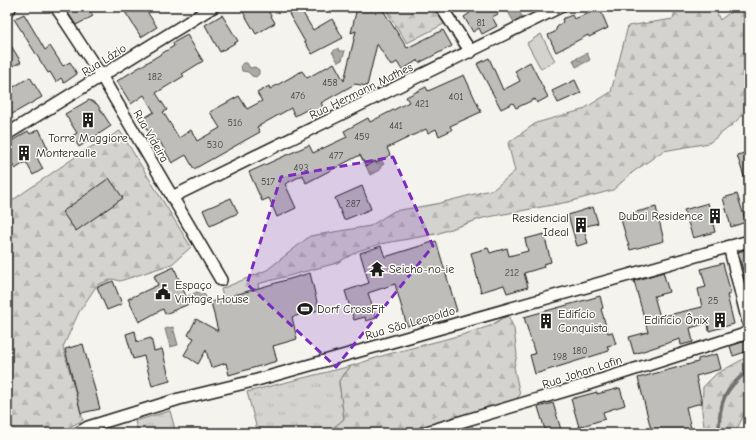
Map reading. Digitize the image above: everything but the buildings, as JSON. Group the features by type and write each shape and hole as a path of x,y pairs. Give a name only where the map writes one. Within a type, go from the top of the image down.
{"street":[{"name":"Rua Videira","path":"56,7 102,77 221,280"},
{"name":"Rua Lázio","path":"7,134 102,77 213,7"},
{"path":"441,7 471,52"},
{"name":"Rua Hermann Mathes","path":"172,198 471,52 559,7"},
{"name":"Rua São Leopoldo","path":"78,433 88,427 179,399 257,380 749,241"},
{"path":"729,246 748,328"},
{"name":"Rua Johan Lafin","path":"423,433 585,385 748,328"}],"highlighted area":[{"path":"393,157 433,246 336,367 247,284 281,177"}],"green space":[{"path":"384,7 433,7 444,24 407,43"},
{"path":"676,7 714,7 720,20 737,7 749,7 749,109 709,143 663,151 633,172 613,190 568,202 483,218 436,234 380,244 358,251 337,263 258,284 259,289 229,298 223,297 221,289 267,270 310,236 370,226 394,211 436,204 494,189 515,171 508,143 536,123 582,110 611,92 628,26 673,19"},
{"path":"541,34 555,61 541,69 527,43"},
{"path":"120,131 191,247 172,264 120,281 113,279 97,285 79,312 63,347 83,420 72,426 65,433 7,433 7,204 84,151"},
{"path":"508,315 514,329 517,355 514,367 520,395 510,405 471,417 473,433 327,433 344,419 339,381 351,366 490,326"},
{"path":"749,356 749,404 735,433 705,433 702,412 703,387 716,374"},
{"path":"351,366 339,381 344,419 327,433 258,433 247,392"},
{"path":"170,411 176,433 138,433 135,421"}],"water":[{"path":"505,7 516,7 522,16 514,22"},
{"path":"338,48 339,51 345,51 342,60 338,62 332,52"},
{"path":"587,53 590,60 576,67 573,60"},
{"path":"243,63 247,63 250,68 255,67 259,70 259,74 256,77 252,76 248,72 242,71 241,65"},
{"path":"375,161 376,164 382,161 384,164 380,167 381,169 370,175 366,166"},
{"path":"197,292 205,295 206,298 190,305 186,297"},
{"path":"173,327 178,345 170,347 165,329"}],"waterway":[{"path":"719,433 720,413 725,397 734,384 749,370"}],"place":[{"name":"Torre Maggiore","path":"88,120"},
{"name":"Monterealle","path":"24,153"},
{"name":"Dubai Residence","path":"715,216"},
{"name":"Residencial Ideal","path":"581,225"},
{"name":"Seicho-no-ie","path":"377,269"},
{"name":"Espaço Vintage House","path":"163,292"},
{"name":"Dorf CrossFit","path":"305,309"},
{"name":"Edifício Ônix","path":"720,320"},
{"name":"Edifício Conquista","path":"546,321"}]}
